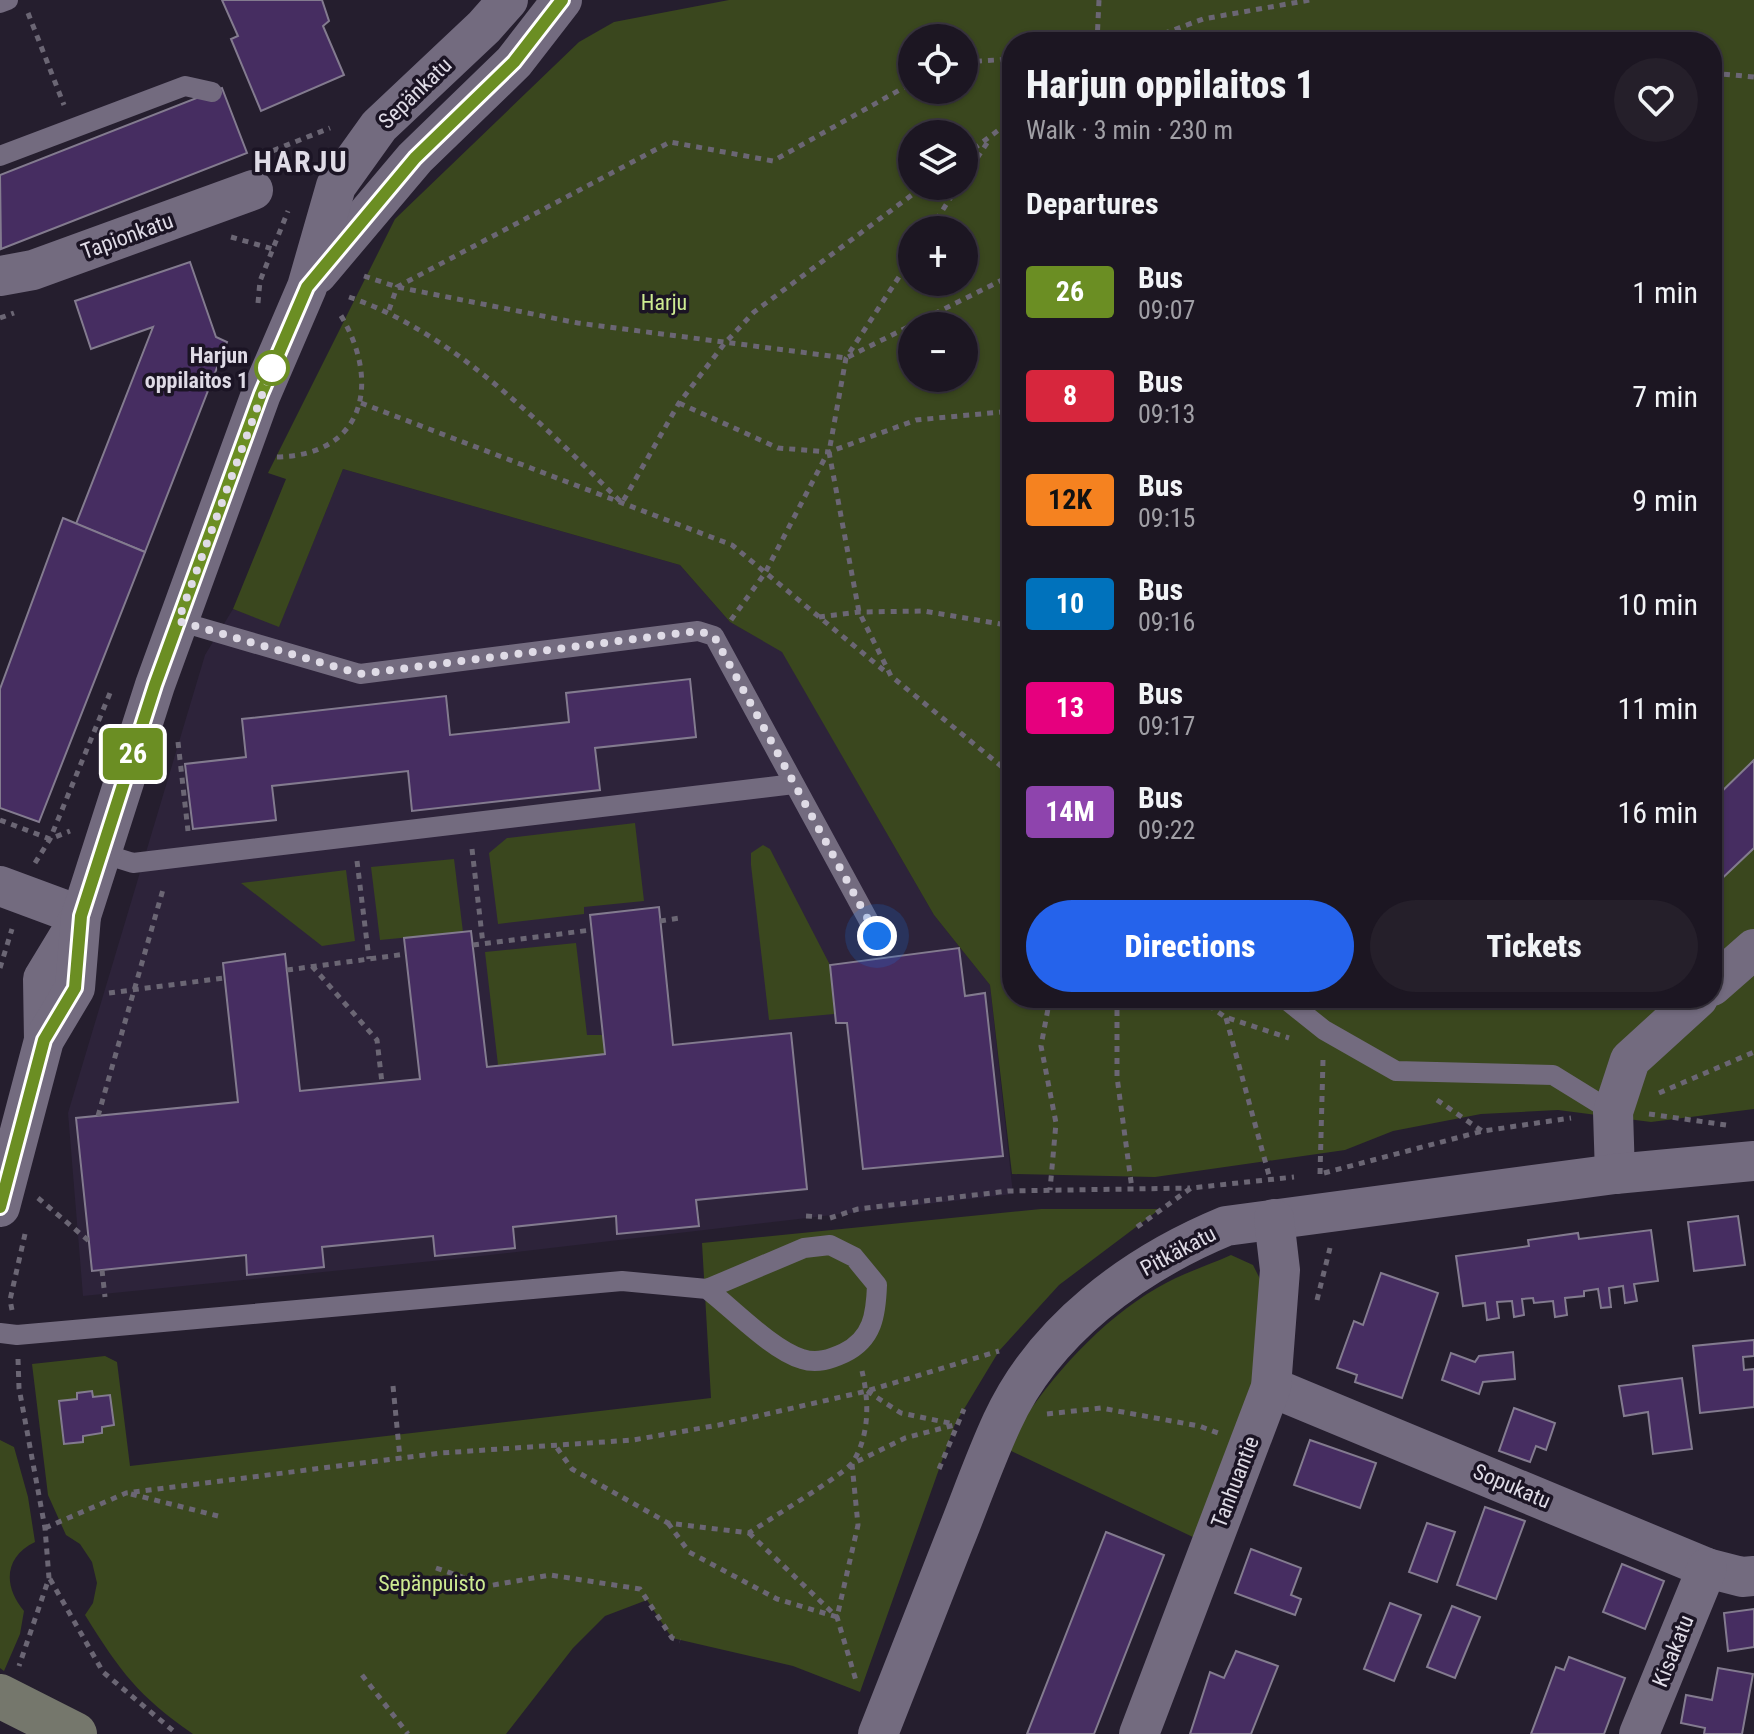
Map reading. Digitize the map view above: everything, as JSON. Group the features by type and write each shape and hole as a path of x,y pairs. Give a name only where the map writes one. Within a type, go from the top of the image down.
{"main road":[{"path":"8,1685 75,1734"}],"street":[{"name":"Sepänkatu","path":"18,1202 44,1040 43,979 81,916 178,621 261,394 307,287 336,186 379,126 484,27 508,0"},
{"name":"Sepänkatu","path":"307,287 415,158 514,62 562,0"},
{"name":"Tapionkatu","path":"0,276 33,270 253,190"},
{"path":"0,886 81,916"},
{"path":"1722,977 1754,949"},
{"path":"1615,1174 1613,1112 1630,1060 1687,1008"},
{"name":"Pitkäkatu","path":"878,1734 1003,1420 1042,1358 1081,1316 1117,1286 1192,1240 1226,1226 1615,1174 1754,1161"},
{"name":"Tanhuantie","path":"1139,1734 1271,1387 1280,1270 1274,1219"},
{"name":"Sopukatu","path":"1271,1387 1707,1568 1742,1577 1754,1576"},
{"name":"Kisakatu","path":"1639,1734 1707,1568"}],"lane":[{"path":"0,3 8,0"},
{"path":"0,156 185,86 212,92"},
{"path":"178,621 360,674 698,631 714,636 877,936"},
{"path":"101,853 133,863 794,784"},
{"path":"1296,1008 1324,1030 1396,1071 1553,1075 1613,1112"},
{"path":"8,1334 622,1281 707,1289 804,1248 830,1245 854,1257 877,1285 875,1321 856,1347 827,1361 804,1360 784,1349 707,1289"}],"path":[{"path":"23,0 74,128"},
{"path":"1097,32 1099,0"},
{"path":"1174,32 1203,19 1310,0"},
{"path":"978,61 1002,60"},
{"path":"1722,74 1754,77"},
{"path":"389,310 397,287 670,142 773,161 898,91"},
{"path":"978,146 1002,128"},
{"path":"978,156 991,136"},
{"path":"622,503 679,403 725,343 754,312 905,200"},
{"path":"361,275 397,287 578,323 846,358 1002,280"},
{"path":"714,636 730,622 765,573 829,452 846,358 898,278"},
{"path":"349,297 389,310 519,401 622,503"},
{"path":"274,457 301,456 329,447 348,428 361,403 362,367 355,339 340,314"},
{"path":"361,403 732,545 1002,767"},
{"path":"679,403 778,448 829,452 916,420 1002,412"},
{"path":"829,452 859,612 891,676"},
{"path":"819,617 859,612 924,611 1002,624"},
{"path":"98,1116 134,989 182,857 177,736"},
{"path":"0,820 50,839"},
{"path":"469,823 483,944"},
{"path":"355,836 369,959"},
{"path":"660,921 680,918"},
{"path":"473,945 591,930"},
{"path":"287,970 406,954"},
{"path":"312,966 377,1040 382,1083"},
{"path":"94,995 224,978"},
{"path":"1048,1008 1041,1046 1056,1123 1050,1190"},
{"path":"1117,1008 1117,1077 1132,1189"},
{"path":"1225,1017 1270,1179"},
{"path":"1320,1174 1324,1030"},
{"path":"1613,1112 1754,1052"},
{"path":"1613,1112 1669,1115 1728,1125"},
{"path":"858,1209 1008,1191 1191,1188"},
{"path":"18,1202 89,1241"},
{"path":"102,1270 105,1297"},
{"path":"10,1300 8,1334 45,1528 49,1578 103,1672 177,1734"},
{"path":"45,1528 126,1493 400,1458 633,1440 704,1428 867,1391 999,1351"},
{"path":"393,1386 400,1458"},
{"path":"837,1617 858,1525 852,1464 867,1428 867,1391"},
{"path":"749,1533 852,1464 905,1438 955,1424 901,1413 867,1391"},
{"path":"1003,1420 1101,1408 1199,1426 1249,1445"},
{"path":"556,1447 572,1469 668,1523 749,1533 837,1617 860,1692"},
{"path":"126,1493 218,1516"},
{"path":"668,1523 689,1552 777,1599 837,1617"},
{"path":"436,1568 488,1586 550,1575 640,1589 672,1638 680,1641"},
{"path":"8,1685 49,1578"},
{"path":"362,1675 408,1734"}],"shaded area":[{"path":"343,469 680,565 730,622 782,651 934,915 990,985 1013,1194 473,1257 83,1296 68,1113 205,655 233,609 279,626"}],"green space":[{"name":"Harju","path":"729,0 1754,0 1754,1109 1651,1122 1558,1110 1481,1114 1393,1131 1345,1150 1155,1177 1012,1174 990,985 934,915 782,652 730,622 680,565 343,469 279,627 233,609 286,479 268,473 395,219 579,42 614,22"},
{"path":"635,823 644,901 584,907 584,914 498,924 489,853 507,838"},
{"path":"763,845 770,849 830,965 834,1014 769,1020 751,865 751,853"},
{"path":"454,859 463,932 380,940 371,867"},
{"path":"346,870 355,941 322,946 241,883"},
{"path":"576,943 587,1035 603,1035 605,1054 498,1065 485,952"},
{"name":"Sepänpuisto","path":"1041,1209 1160,1209 1059,1285 999,1351 955,1424 860,1692 793,1666 672,1638 647,1600 605,1616 573,1648 506,1734 193,1734 158,1707 132,1681 85,1615 93,1603 97,1583 92,1562 80,1544 66,1535 48,1495 32,1364 105,1356 117,1362 130,1466 711,1398 702,1243"},
{"path":"1231,1255 1253,1265 1264,1287 1253,1380 1195,1538 1005,1448 1053,1380 1112,1320 1166,1283"},
{"path":"0,1440 14,1447 28,1497 35,1542 25,1548 12,1564 12,1592 24,1611 20,1634 4,1671 0,1668"}],"building":[{"path":"222,0 322,0 329,21 323,26 344,75 261,111 231,39 238,36"},
{"path":"222,88 247,153 1,249 0,175"},
{"path":"190,262 216,337 227,342 145,552 76,524 153,327 91,349 75,301"},
{"path":"63,518 145,552 39,822 0,808 0,689"},
{"path":"690,679 696,737 595,748 600,790 412,811 408,771 272,786 276,820 193,829 185,764 246,757 242,719 446,696 450,735 569,722 566,693"},
{"path":"1754,760 1754,848 1722,878 1722,791"},
{"path":"659,907 673,1045 791,1033 807,1189 696,1200 699,1226 617,1234 616,1216 513,1227 515,1248 435,1256 433,1236 322,1247 324,1267 247,1275 246,1255 92,1271 76,1118 238,1102 223,963 285,954 300,1091 420,1079 404,938 471,931 487,1067 605,1054 590,915"},
{"path":"959,948 965,996 985,993 1003,1156 863,1169 847,1023 836,1023 830,965"},
{"path":"1738,1216 1745,1265 1694,1271 1688,1222"},
{"path":"1651,1230 1658,1281 1634,1284 1637,1301 1625,1303 1623,1286 1609,1288 1611,1307 1601,1308 1598,1289 1584,1291 1584,1296 1565,1298 1567,1315 1555,1317 1553,1301 1534,1303 1533,1298 1522,1299 1524,1315 1514,1317 1512,1301 1497,1302 1499,1318 1487,1320 1485,1303 1463,1306 1456,1256 1529,1246 1528,1240 1578,1233 1579,1239"},
{"path":"1381,1273 1438,1293 1402,1398 1355,1382 1357,1375 1337,1368 1354,1321 1363,1325"},
{"path":"1754,1340 1754,1356 1743,1357 1744,1370 1754,1369 1754,1407 1700,1413 1693,1346"},
{"path":"1513,1352 1515,1379 1483,1382 1479,1394 1442,1380 1451,1353 1475,1362 1479,1356"},
{"path":"1682,1378 1692,1449 1653,1454 1648,1412 1624,1416 1619,1386"},
{"path":"92,1391 93,1397 110,1395 114,1425 102,1427 102,1433 83,1436 83,1442 64,1444 59,1401 77,1399 77,1393"},
{"path":"1514,1408 1555,1423 1546,1450 1536,1446 1530,1462 1499,1451"},
{"path":"1310,1440 1376,1463 1360,1508 1294,1485"},
{"path":"1485,1507 1525,1521 1496,1599 1457,1585"},
{"path":"1427,1523 1455,1532 1437,1582 1409,1572"},
{"path":"1106,1532 1164,1555 1094,1734 1027,1734"},
{"path":"1251,1549 1301,1568 1291,1595 1301,1599 1295,1615 1235,1593"},
{"path":"1622,1564 1664,1581 1645,1629 1603,1612"},
{"path":"1390,1603 1421,1615 1394,1681 1364,1669"},
{"path":"1452,1606 1480,1617 1455,1678 1427,1667"},
{"path":"1754,1609 1754,1647 1728,1651 1724,1613"},
{"path":"1236,1651 1278,1666 1251,1734 1190,1734 1210,1672 1224,1678"},
{"path":"1569,1657 1625,1678 1604,1734 1531,1734 1556,1667 1564,1670"},
{"path":"1718,1668 1753,1674 1742,1734 1704,1734 1705,1728 1681,1723 1686,1695 1712,1700"}],"bus line":[{"name":"26","path":"0,1207 44,1040 75,988 81,916 155,685 261,394 307,287 415,158 514,62 562,0"}],"place":[{"name":"Harjun oppilaitos 1","path":"272,368"}],"district":[{"name":"HARJU","path":"301,161"}],"route":[{"path":"272,368 178,621 360,674 698,631 714,636 877,936"}]}
